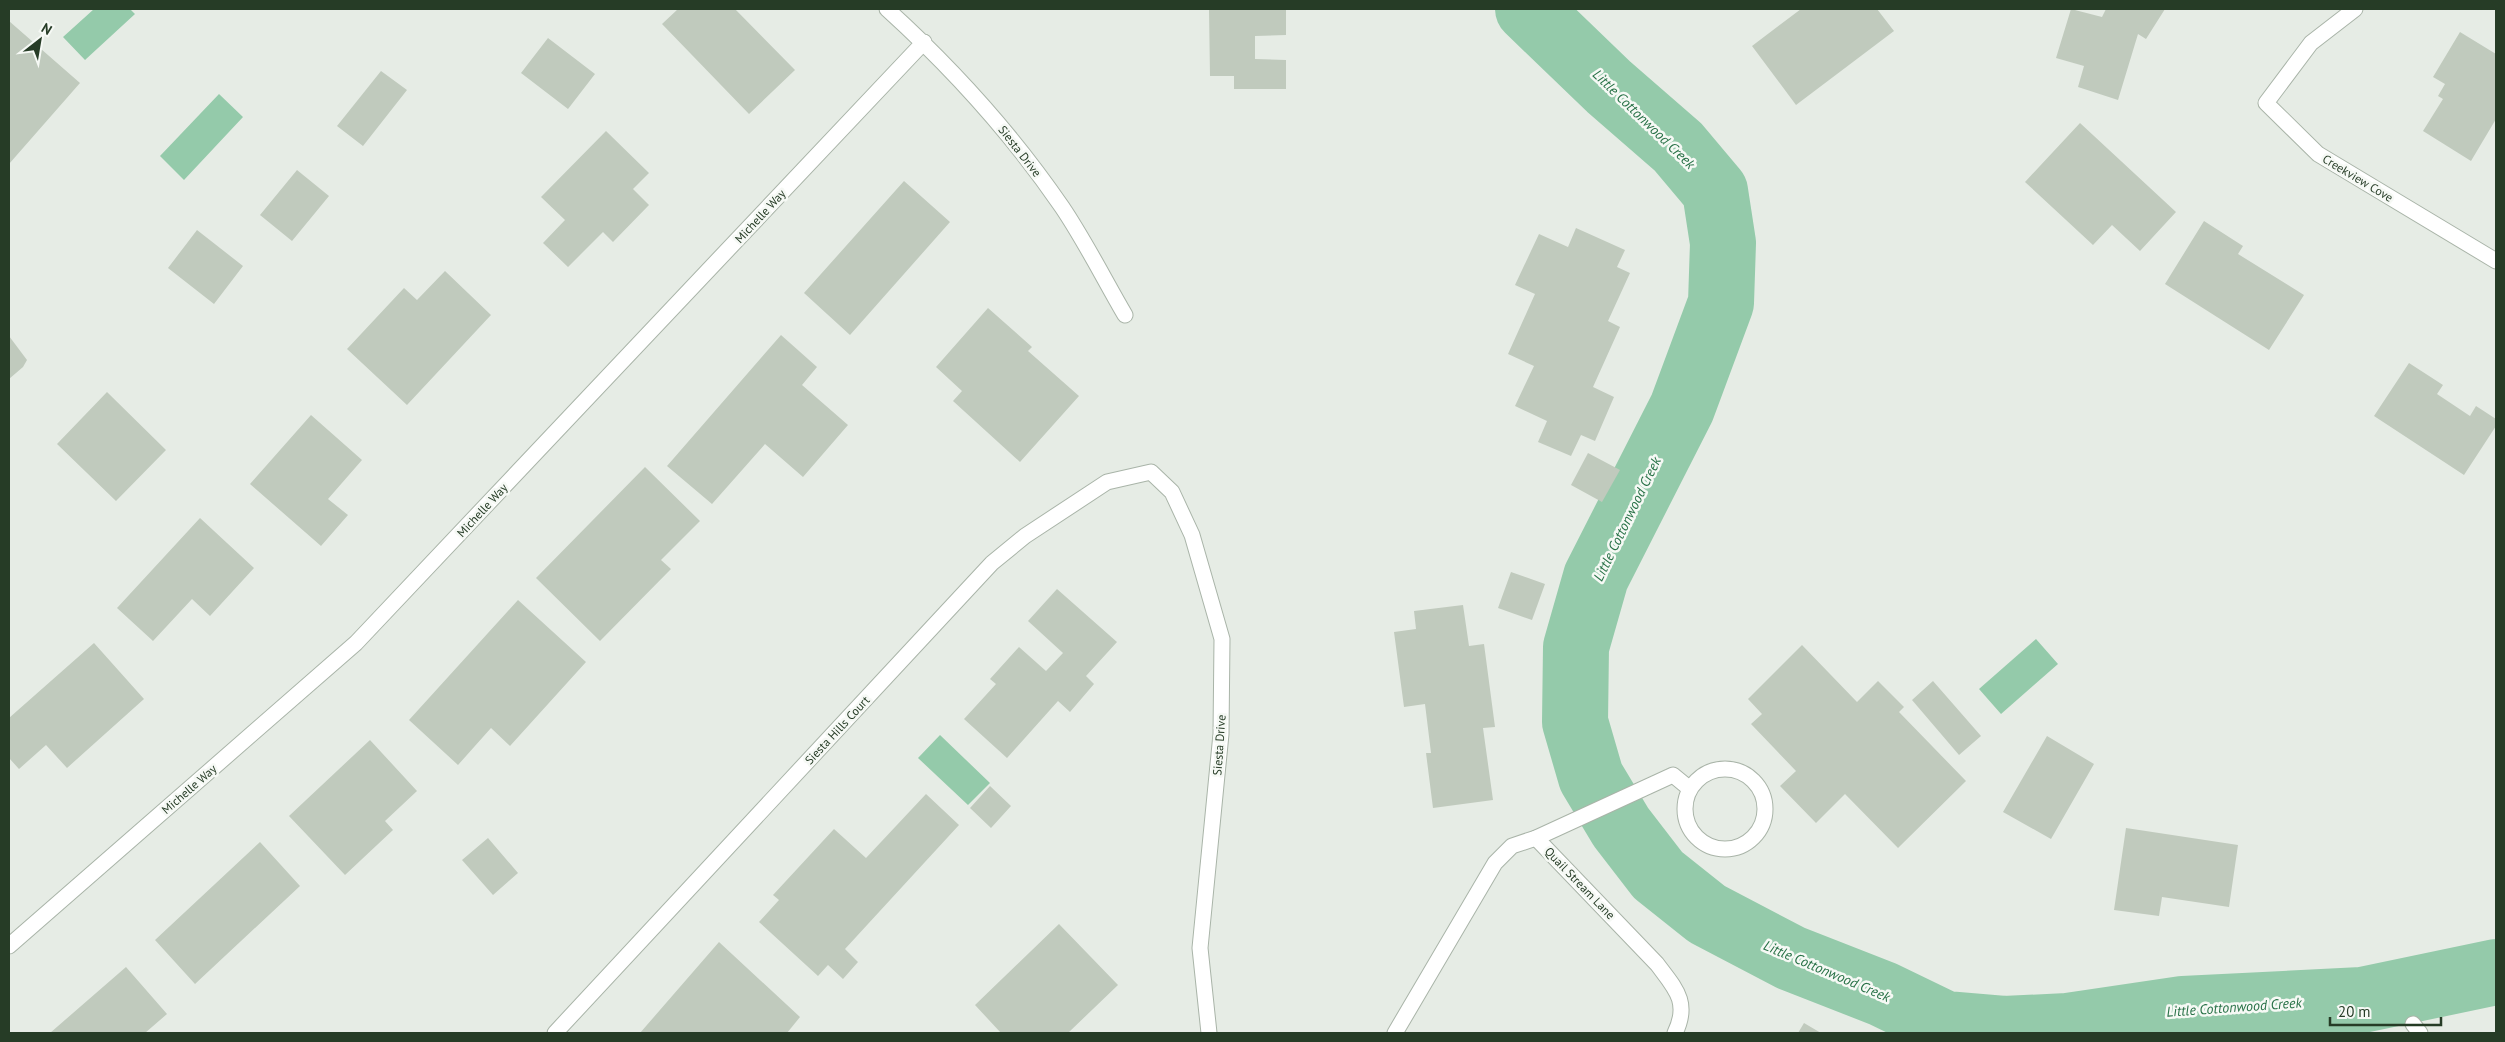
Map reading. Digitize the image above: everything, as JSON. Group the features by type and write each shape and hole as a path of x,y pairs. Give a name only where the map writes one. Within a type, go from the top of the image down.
{"street":[{"name":"Siesta Drive","path":"887,9 924,42 999,124 1063,208 1125,315"},
{"name":"Creekview Cove","path":"2355,9 2311,43 2266,103 2318,154 2496,261"},
{"name":"Michelle Way","path":"9,946 356,643 924,42"},
{"name":"Siesta Drive","path":"1151,472 1172,492 1192,535 1222,639 1221,734 1200,948 1209,1033"},
{"name":"Siesta Hills Court","path":"555,1033 992,564 1025,536 1107,482 1151,472"},
{"path":"1730,769 1745,774 1757,785 1764,799 1765,814 1760,829 1750,841 1735,848 1720,849 1704,844 1693,834 1686,820 1684,804 1690,789 1700,777 1715,770 1730,769"},
{"path":"1536,838 1674,775 1690,789"},
{"name":"Quail Stream Lane","path":"1395,1033 1495,863 1512,846 1536,838 1657,964 1674,987 1682,1006 1675,1033"}],"shaded area":[{"path":"94,9 130,9 135,14 85,60 63,37"},
{"path":"219,94 243,117 184,180 160,156"},
{"path":"2036,639 2058,664 2001,714 1979,689"},
{"path":"940,735 990,783 968,805 918,758"}],"building":[{"path":"678,9 735,9 795,70 749,114 662,24"},
{"path":"1209,9 1286,9 1286,35 1255,36 1255,59 1286,60 1286,89 1234,89 1234,76 1210,76"},
{"path":"1801,9 1877,9 1894,31 1796,105 1752,46"},
{"path":"2071,9 2102,17 2106,9 2165,9 2146,39 2138,34 2118,100 2078,87 2084,66 2056,58"},
{"path":"9,21 80,83 9,164"},
{"path":"2460,32 2496,54 2496,119 2471,161 2423,131 2443,99 2438,96 2445,84 2433,77"},
{"path":"548,38 595,74 568,109 521,73"},
{"path":"381,71 407,90 363,146 337,126"},
{"path":"2080,123 2176,212 2140,251 2112,225 2093,245 2025,182"},
{"path":"606,131 649,173 633,189 649,205 613,242 603,232 568,267 543,243 565,220 541,197"},
{"path":"297,170 329,196 292,241 260,215"},
{"path":"904,181 950,222 850,335 804,293"},
{"path":"2204,221 2243,246 2238,254 2304,295 2269,350 2165,284"},
{"path":"1576,228 1625,250 1617,267 1630,273 1608,321 1620,327 1593,387 1614,397 1595,441 1581,435 1571,456 1538,442 1547,421 1515,406 1534,366 1508,354 1535,294 1515,285 1539,234 1568,247"},
{"path":"197,230 243,266 214,304 168,268"},
{"path":"445,271 491,315 407,405 347,349 404,288 417,300"},
{"path":"988,308 1032,347 1028,351 1079,396 1020,462 953,401 962,391 936,367"},
{"path":"781,335 817,367 802,385 848,425 803,477 765,444 712,504 667,466"},
{"path":"9,336 27,360 23,367 9,379"},
{"path":"2409,363 2443,385 2437,394 2470,416 2476,406 2496,419 2496,426 2464,475 2374,416"},
{"path":"107,392 166,450 116,501 57,444"},
{"path":"311,415 362,460 328,499 348,515 321,546 250,484"},
{"path":"1588,453 1620,470 1602,502 1571,485"},
{"path":"645,467 700,521 661,560 671,569 600,641 536,578"},
{"path":"200,518 254,568 210,616 192,599 153,641 117,608"},
{"path":"1511,572 1545,584 1532,620 1498,608"},
{"path":"1057,589 1117,642 1086,676 1094,684 1070,712 1058,701 1007,758 964,719 996,684 990,679 1019,647 1046,671 1063,653 1028,621"},
{"path":"518,600 586,662 510,746 491,728 458,765 409,720"},
{"path":"1463,605 1469,646 1484,644 1495,727 1483,728 1493,800 1433,808 1426,753 1431,753 1425,704 1404,707 1394,632 1416,629 1414,611"},
{"path":"94,643 144,699 67,768 46,745 19,769 9,758 9,718"},
{"path":"1802,645 1857,702 1878,681 1904,707 1899,712 1966,781 1898,848 1845,794 1816,823 1780,786 1796,771 1751,724 1762,714 1748,699"},
{"path":"1933,681 1981,736 1959,755 1912,700"},
{"path":"2047,736 2094,764 2051,839 2003,812"},
{"path":"370,740 417,791 385,821 393,830 345,875 289,816"},
{"path":"990,786 1011,806 991,828 970,808"},
{"path":"926,794 959,825 845,949 858,962 843,979 828,965 818,976 759,922 779,900 773,895 834,829 866,858"},
{"path":"2126,828 2238,845 2229,907 2162,897 2159,916 2114,910"},
{"path":"488,838 518,873 493,895 462,860"},
{"path":"260,842 300,886 195,984 155,940"},
{"path":"1059,924 1118,985 1068,1033 1001,1033 975,1005"},
{"path":"719,942 800,1017 787,1033 640,1033"},
{"path":"126,967 167,1014 145,1033 50,1033"},
{"path":"1804,1023 1821,1033 1798,1033"}],"waterway":[{"name":"Little Cottonwood Creek","path":"1528,9 1609,87 1678,147 1715,191 1723,243 1721,303 1682,408 1596,577 1576,647 1575,722 1591,777 1621,827 1658,875 1707,914 1791,958 1883,994 1945,1024 2004,1029 2068,1026 2183,1009 2362,1000 2496,972"}]}
